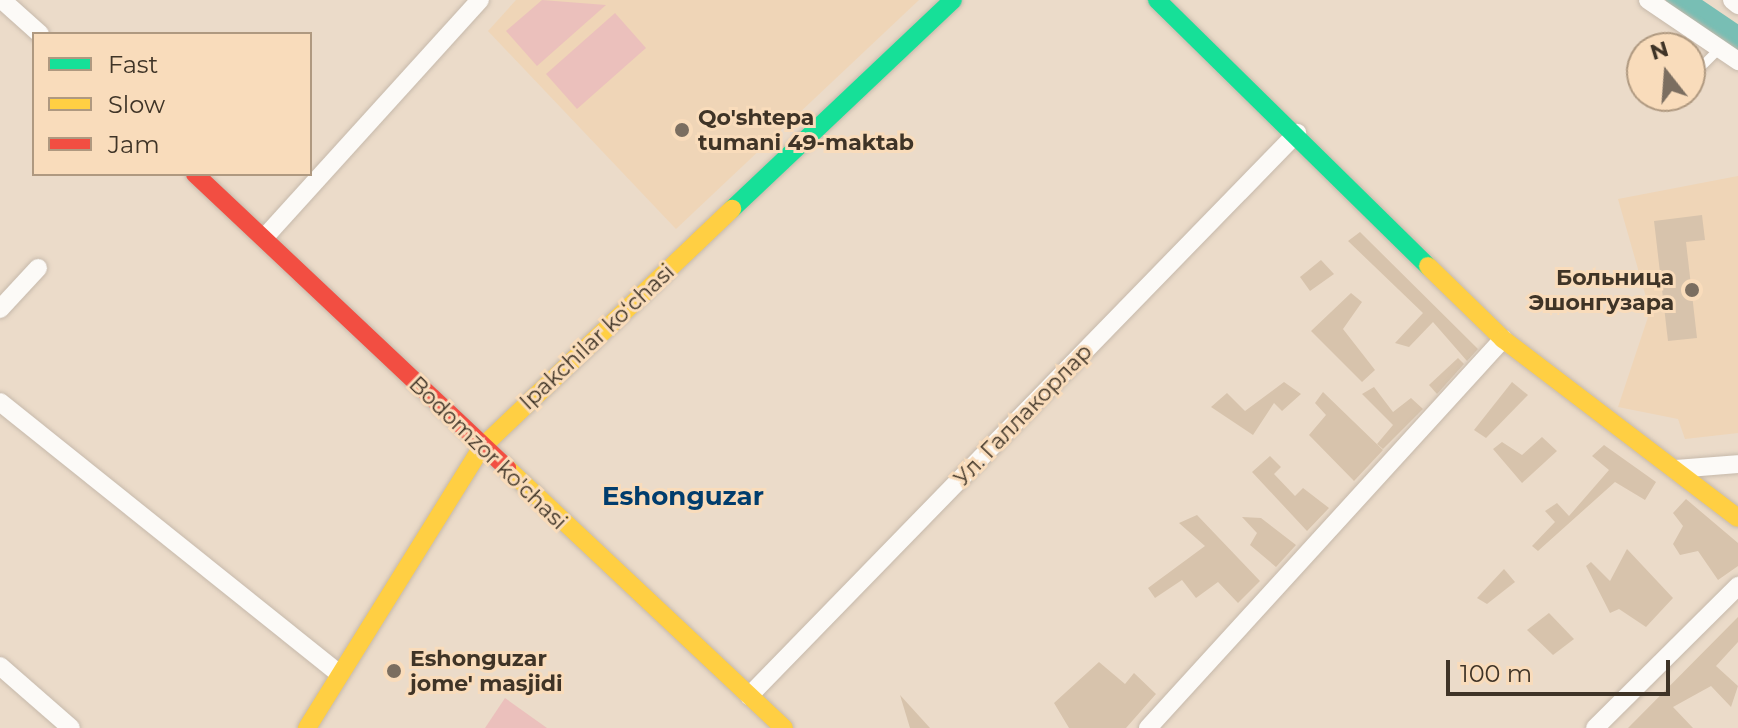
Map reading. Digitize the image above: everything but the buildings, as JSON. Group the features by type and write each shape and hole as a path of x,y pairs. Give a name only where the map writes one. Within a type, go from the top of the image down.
{"street":[{"path":"2,0 38,32"},
{"path":"265,237 480,0"},
{"name":"Ipakchilar koʻchasi","path":"307,728 481,448 953,0"},
{"path":"1157,0 1297,133 1503,339 1738,518"},
{"path":"1648,0 1738,61"},
{"path":"1732,0 1738,5"},
{"name":"Ул. Галлакорлар","path":"749,696 1297,133"},
{"name":"Bodomzor ko'chasi","path":"197,176 265,237 481,448 784,728"},
{"path":"0,309 38,268"},
{"path":"1148,728 1503,339"},
{"path":"0,402 340,674"},
{"path":"1675,469 1738,464"},
{"path":"1595,728 1738,586"},
{"path":"0,666 71,728"}],"lane":[{"path":"1706,61 1718,49"}],"shaded area":[{"name":"Qo'shtepa tumani 49-maktab","path":"516,0 919,0 676,229 488,31"},
{"path":"542,0 606,5 537,66 506,31"},
{"path":"615,13 646,48 577,109 546,74"},
{"name":"Больница Эшонгузара","path":"1738,176 1738,433 1685,439 1678,419 1618,407 1650,311 1618,199"},
{"path":"505,698 547,728 485,728"}],"waterway":[{"path":"1679,0 1738,40"}],"traffic: fast":[{"path":"732,209 953,0"},
{"path":"1157,0 1428,266"}],"traffic: slow":[{"path":"307,728 481,448 732,209"},
{"path":"1428,266 1503,339 1738,518"},
{"path":"507,468 784,728"}],"traffic: jam":[{"path":"197,176 507,468"}],"place":[{"name":"Qo'shtepa tumani 49-maktab","path":"682,130"},
{"name":"Больница Эшонгузара","path":"1692,290"},
{"name":"Eshonguzar jome' masjidi","path":"394,671"}],"district":[{"name":"Eshonguzar","path":"683,497"}]}
